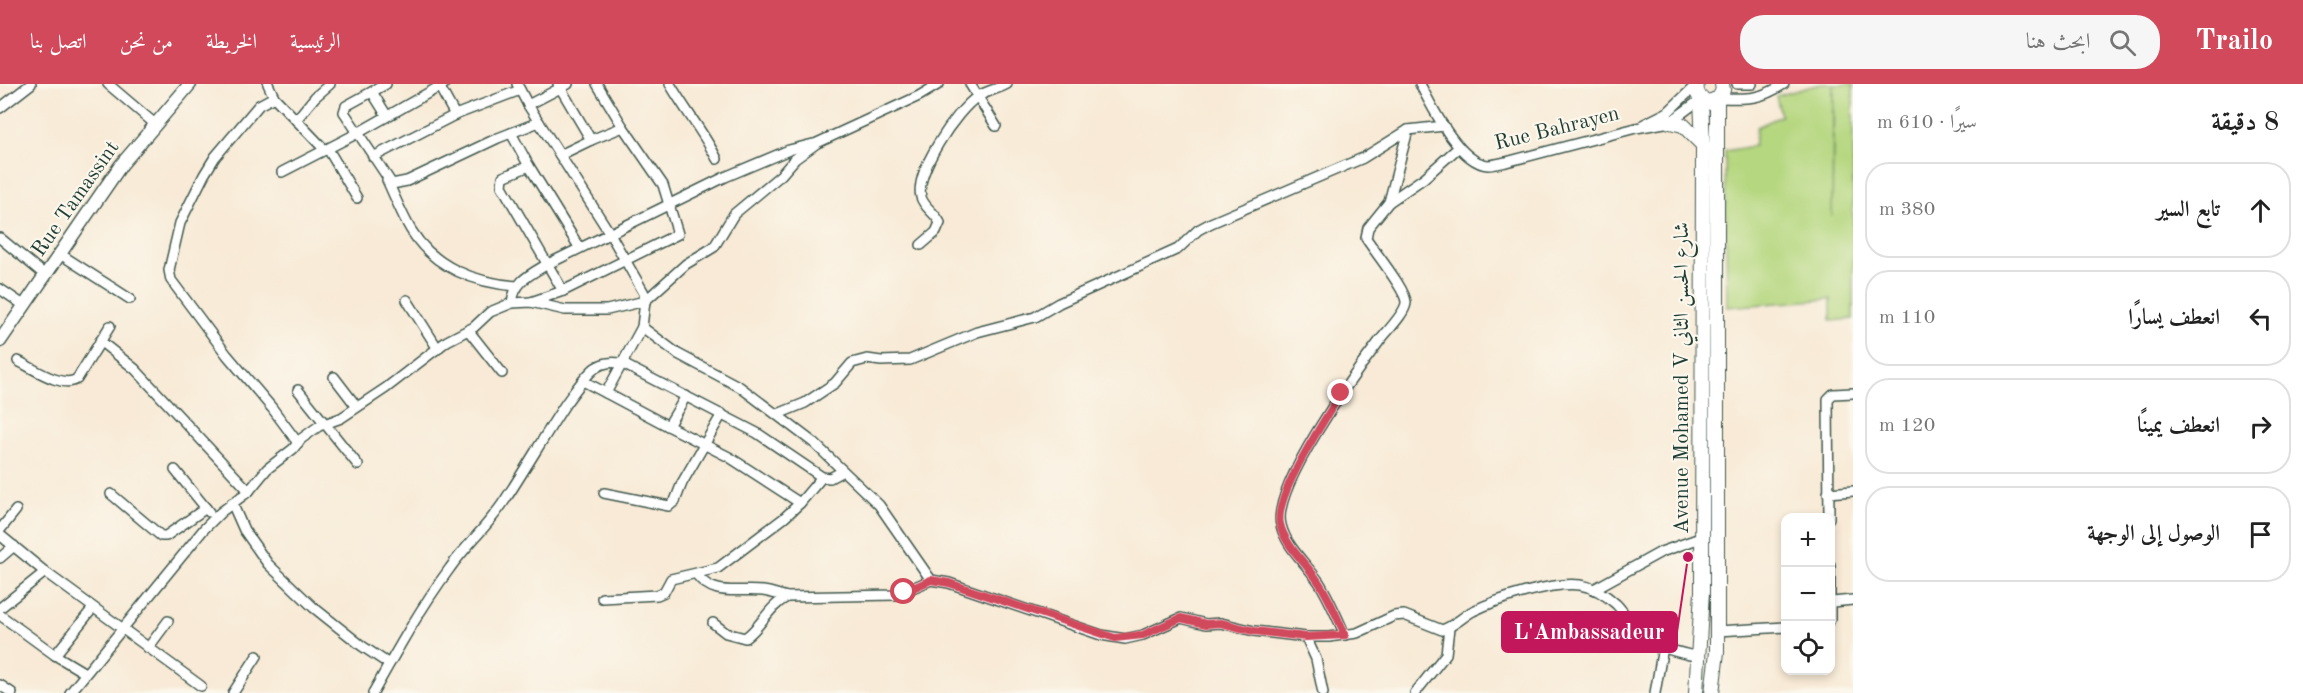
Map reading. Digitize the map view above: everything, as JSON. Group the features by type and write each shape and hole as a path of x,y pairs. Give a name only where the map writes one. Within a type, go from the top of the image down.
{"highway":[{"name":"Avenue Mohamed V شارع الحسن الثاني","path":"1696,693 1703,537 1703,145 1701,99 1696,92 1697,85"},
{"path":"1701,99 1709,102 1720,94"},
{"name":"Avenue Mohamed V شارع الحسن الثاني","path":"1712,693 1717,652 1720,94"},
{"path":"1670,122 1683,125 1703,145"}],"main road":[{"name":"Rue Tamassint","path":"0,340 121,165 190,84"}],"street":[{"path":"0,108 31,84"},
{"path":"108,84 155,124"},
{"path":"268,84 274,97 326,149 357,198"},
{"path":"296,120 330,84"},
{"path":"386,84 344,109 345,116 387,180 412,231 428,250 449,267 468,278 491,284 517,286"},
{"path":"531,302 562,291 627,261 678,234 663,184 623,127 597,84"},
{"path":"670,84 692,121 705,136 717,159"},
{"path":"512,303 513,291 522,280 609,232 765,159 817,143 919,96 939,84"},
{"path":"970,84 996,126"},
{"path":"921,245 936,232 940,223 937,215 925,205 921,198 922,180 933,155 953,122 966,106 978,96 1005,84"},
{"name":"Rue Bahrayen","path":"1420,84 1459,147 1473,159 1487,165 1636,128 1670,122 1701,99"},
{"path":"1737,84 1752,84"},
{"path":"1720,94 1749,99 1767,95 1785,84"},
{"path":"282,172 356,134 440,85 455,115"},
{"path":"528,105 562,85 591,140"},
{"name":"Rue Bahrayen","path":"1636,128 1668,112 1697,85"},
{"path":"373,158 455,115 518,87 627,261 644,293 642,327 606,393"},
{"path":"372,92 387,116"},
{"path":"274,97 259,105 215,157 204,175 180,224 169,270 171,280 227,355 298,443"},
{"path":"387,180 392,184 407,181 539,122"},
{"path":"778,414 805,403 835,383 852,363 867,359 910,360 977,332 1035,316 1178,249 1198,230 1211,223 1363,158 1408,130 1444,126"},
{"path":"560,155 623,127"},
{"path":"1389,202 1408,130"},
{"path":"511,133 579,248"},
{"path":"70,693 214,518 249,491 267,469 298,443 327,424 341,418 447,341 468,330 490,312 512,303 531,302 565,310 607,310 645,301 686,264 714,248 734,213 781,175 795,159 817,143"},
{"path":"1345,635 1319,582 1286,539 1280,524 1280,509 1283,498 1312,442 1349,380 1405,309 1405,293 1366,238 1368,228 1389,202 1424,178 1459,147"},
{"path":"529,166 502,177 502,186 562,291"},
{"path":"0,238 45,275"},
{"path":"60,254 130,299"},
{"path":"0,290 25,306"},
{"path":"407,300 438,349"},
{"path":"18,361 57,380 72,382 77,378 110,326"},
{"path":"642,327 678,354 740,387 814,443 879,505 931,580"},
{"path":"468,330 502,373"},
{"path":"100,341 135,369 249,491"},
{"path":"373,693 425,604 451,567 498,510 523,473 548,429 583,381 594,369 603,364 621,363 722,414 822,477 830,478 843,471"},
{"path":"334,377 357,407"},
{"path":"583,381 729,457 800,503"},
{"path":"298,390 358,465"},
{"path":"1829,513 1829,396 1853,393"},
{"path":"668,426 686,396"},
{"path":"604,493 669,506 675,501 682,483 722,414"},
{"path":"175,470 214,518"},
{"path":"602,598 657,595 663,592 671,579 718,568 784,518 822,477"},
{"path":"1828,493 1853,491"},
{"path":"111,494 162,536 166,536 206,508"},
{"path":"232,503 244,530 268,564 313,607 362,646 389,664"},
{"path":"0,530 16,510"},
{"path":"0,535 45,572 201,686"},
{"path":"1594,589 1661,552 1703,537"},
{"path":"0,558 14,546"},
{"path":"0,608 45,572"},
{"path":"696,574 708,586 723,590 765,591 787,597 896,595 931,580 949,583 1115,638 1143,635 1181,618 1206,624 1221,623 1254,631 1306,637 1345,635 1368,630 1394,616 1404,615 1442,630 1473,612 1541,588 1581,585 1605,594 1638,632 1663,647 1698,657"},
{"path":"713,623 726,633 745,638 776,603 787,597"},
{"path":"1835,602 1853,600"},
{"path":"55,655 93,608"},
{"path":"0,615 55,655 85,673"},
{"path":"148,648 168,621"},
{"path":"1717,631 1781,627"},
{"path":"1415,693 1446,654 1449,628"},
{"path":"1306,637 1316,659 1323,693"},
{"path":"1655,693 1663,647"},
{"path":"233,693 257,656"},
{"path":"0,685 12,693"}],"green space":[{"path":"1820,84 1833,84 1832,216 1834,84 1853,84 1853,319 1831,321 1831,299 1727,307 1725,151 1754,146 1757,127 1781,116 1776,96"}],"place":[{"name":"L'Ambassadeur","path":"1688,557"}],"route":[{"path":"904,592 931,580 949,583 1101,635 1125,639 1151,633 1174,619 1181,618 1206,624 1221,623 1254,631 1306,637 1345,635 1319,582 1286,539 1280,524 1283,498 1341,393"}]}
